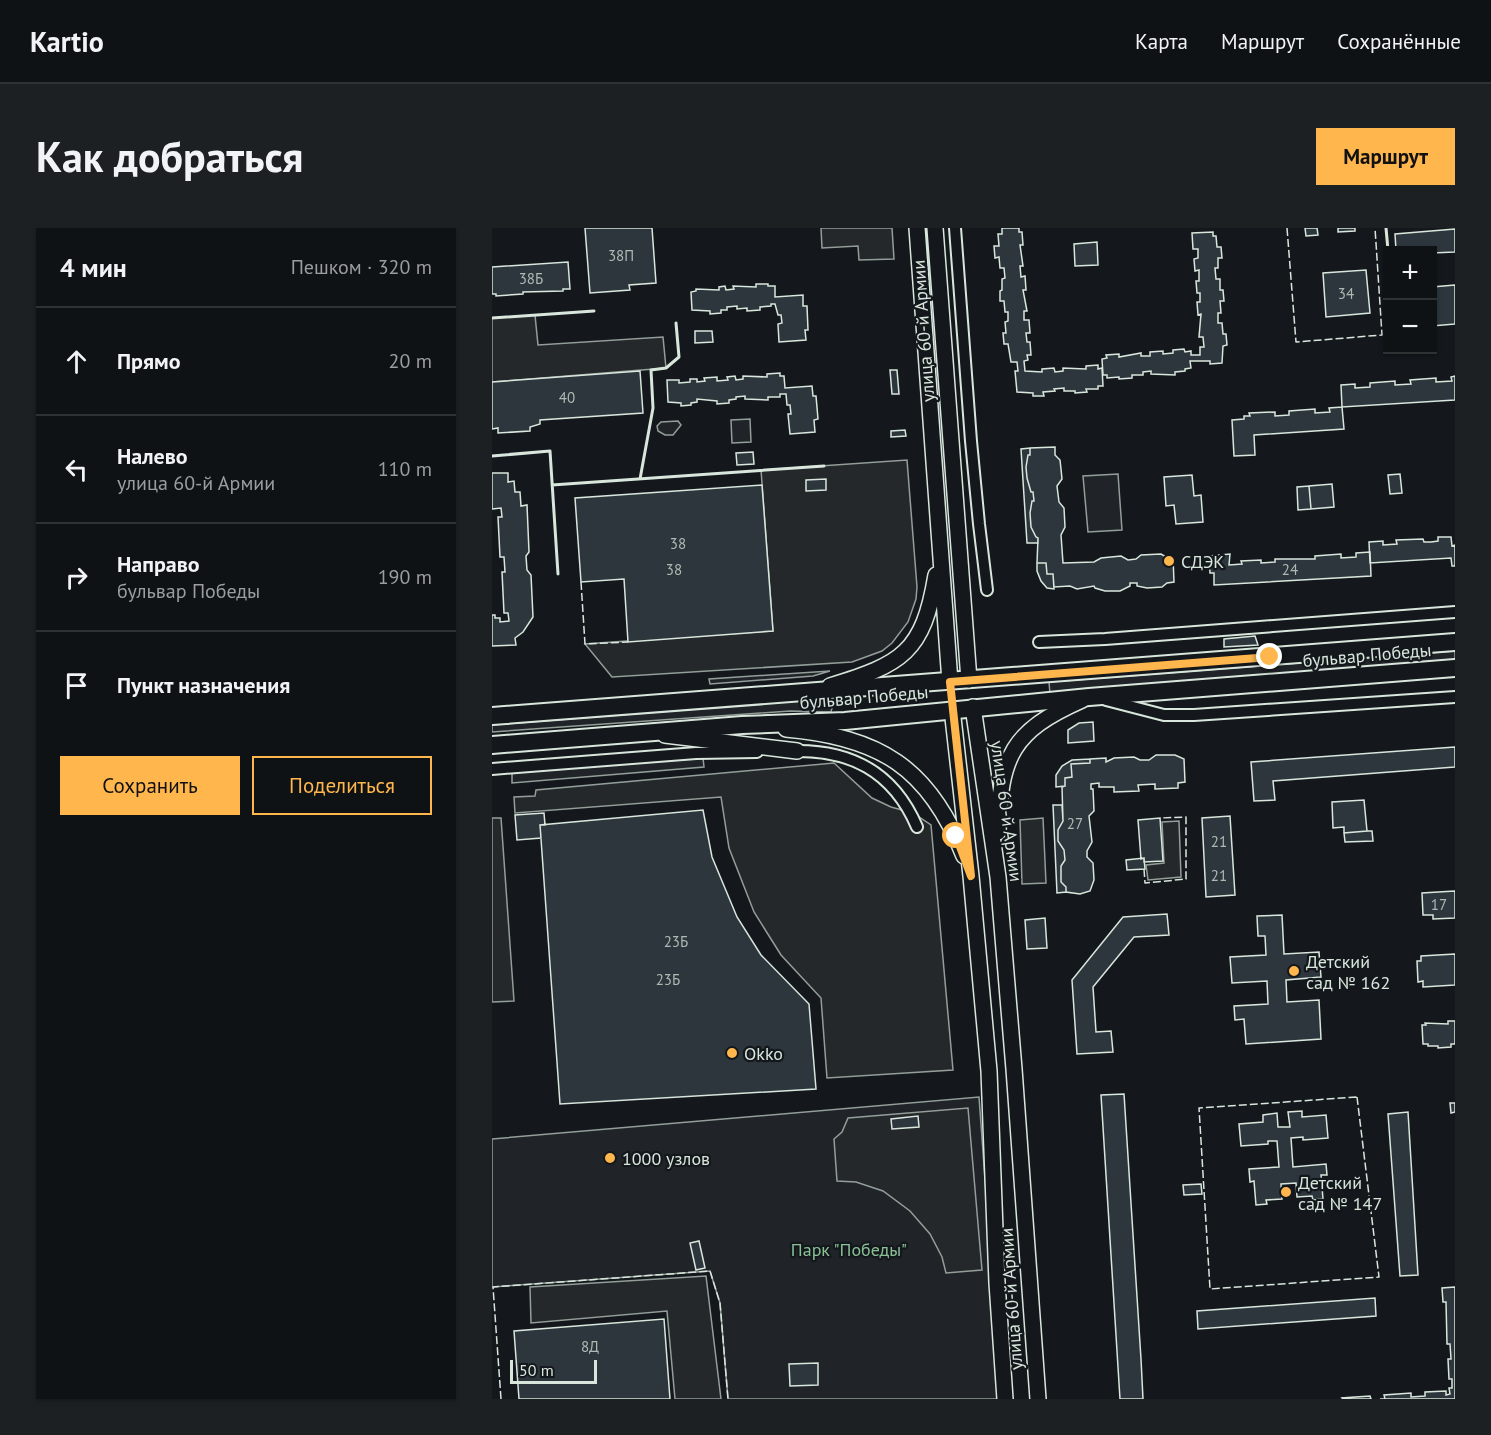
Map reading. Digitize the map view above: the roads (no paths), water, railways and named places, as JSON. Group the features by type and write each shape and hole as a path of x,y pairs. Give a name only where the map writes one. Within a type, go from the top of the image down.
{"main road":[{"name":"улица 60-й Армии","path":"917,228 952,709 971,876 989,1071 997,1283 1005,1399"},
{"name":"улица 60-й Армии","path":"935,228 969,680 998,877 1038,1399"},
{"path":"927,373 946,372"},
{"path":"805,693 866,675 890,664 909,648 922,631 927,618 940,552"},
{"name":"бульвар Победы","path":"492,716 1455,642"},
{"name":"бульвар Победы","path":"492,745 742,725 845,721 973,707 1455,668"},
{"path":"998,877 999,799 1002,780 1011,754 1019,741 1044,720 1092,697"},
{"path":"742,725 817,733 869,746 888,755 921,782 933,796 956,836 971,876"},
{"path":"644,733 797,751"}],"street":[{"path":"956,228 978,524 987,590"},
{"path":"1039,642 1455,612"},
{"path":"1092,697 1164,715 1194,716 1455,697"},
{"path":"492,769 696,753 797,751 836,754 875,772 891,786 904,801 917,827"}],"place":[{"name":"СДЭК","path":"1169,561"},
{"name":"Детский сад № 162","path":"1294,971"},
{"name":"Okko","path":"732,1053"},
{"name":"1000 узлов","path":"610,1158"},
{"name":"Детский сад № 147","path":"1286,1192"}],"park label":[{"name":"Парк \"Победы\"","path":"849,1249"}]}
